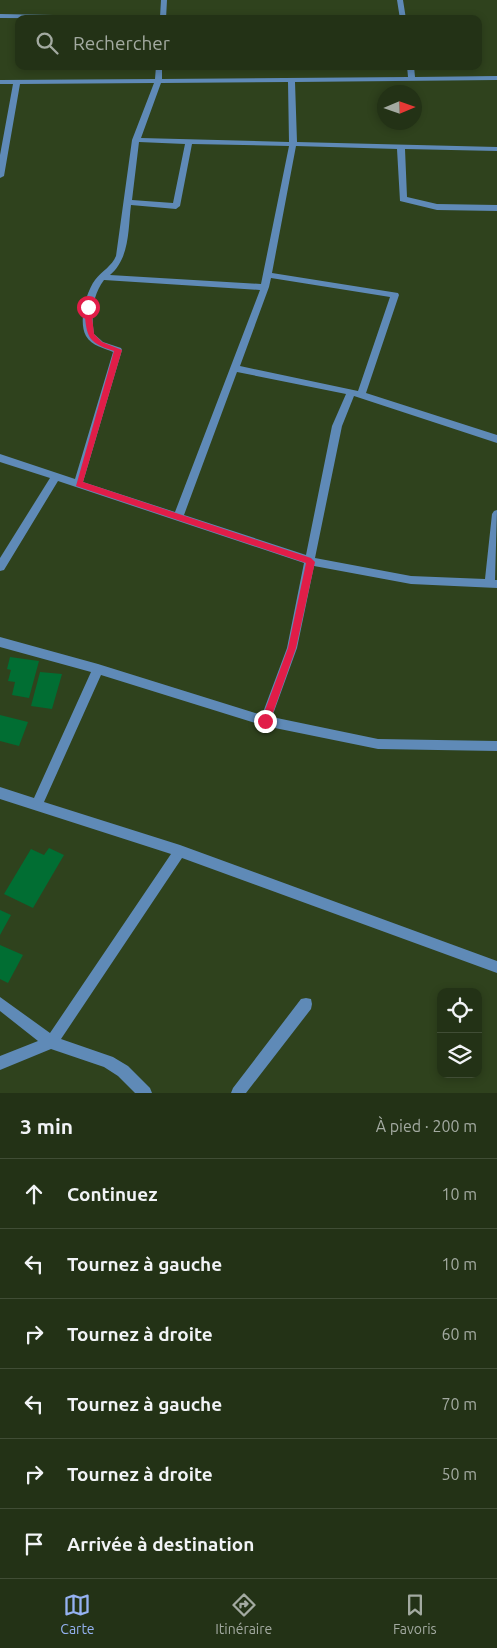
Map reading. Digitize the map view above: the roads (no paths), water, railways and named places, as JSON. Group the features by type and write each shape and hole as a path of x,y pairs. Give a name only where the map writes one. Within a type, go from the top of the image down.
{"street":[{"path":"163,15 164,0"},
{"path":"400,0 402,15"},
{"path":"0,16 15,16"},
{"path":"78,484 118,350 100,344 90,335 88,307 94,288 112,269 120,256 136,140 158,80 159,70"},
{"path":"411,70 412,78"},
{"path":"0,82 497,78"},
{"path":"178,517 264,287 293,144 290,79"},
{"path":"0,176 4,131 17,82"},
{"path":"136,140 497,149"},
{"path":"127,202 176,206 189,142"},
{"path":"401,146 403,199 437,207 497,208"},
{"path":"267,275 395,294 361,395"},
{"path":"102,278 264,287"},
{"path":"235,368 351,392 497,439"},
{"path":"265,721 292,648 311,562 336,426 351,392"},
{"path":"0,458 311,562 411,580 494,583 497,514"},
{"path":"0,567 56,476"},
{"path":"0,642 98,669 265,721 378,744 497,746"},
{"path":"37,805 98,669"},
{"path":"0,793 180,851 497,967"},
{"path":"0,1063 51,1042 180,851"},
{"path":"0,1003 51,1042 108,1062 123,1071 145,1093"},
{"path":"238,1093 306,1004"}]}
